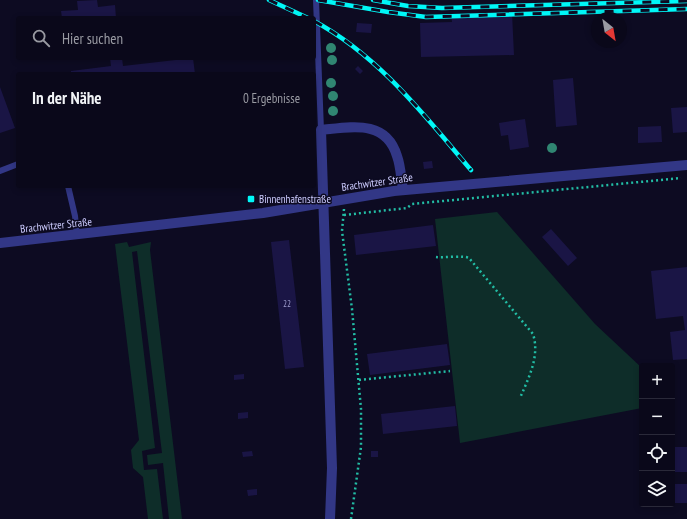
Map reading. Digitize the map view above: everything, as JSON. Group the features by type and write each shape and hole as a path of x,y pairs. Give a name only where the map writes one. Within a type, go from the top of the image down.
{"street":[{"path":"330,519 332,468 321,130 361,127 370,128 379,132 388,139 398,157 403,190"},
{"name":"Brachwitzer Straße","path":"0,243 263,213 344,198 403,190 687,165"}],"lane":[{"path":"316,0 321,130"},
{"path":"0,171 16,165"},
{"path":"68,188 75,216 77,235"}],"path":[{"path":"344,215 407,208 412,204 420,203 687,178"},
{"path":"344,198 342,231 358,380 361,447 351,519"},
{"path":"436,257 451,258 465,256 468,258 533,334 536,344 535,357 530,376 520,398"},
{"path":"358,380 450,371"}],"green space":[{"path":"497,212 595,324 639,365 639,409 460,443 435,219"},
{"path":"127,242 129,247 151,242 150,250 182,519 169,519 163,463 148,465 147,455 162,453 137,251 132,252 155,448 142,451 144,470 157,469 163,519 148,519 143,477 133,468 131,450 139,440 115,244"}],"building":[{"path":"97,0 98,7 115,5 116,16 62,16 61,11 78,10 77,1"},
{"path":"512,13 514,55 421,57 420,23 452,22 451,14"},
{"path":"357,23 372,24 371,33 356,32"},
{"path":"110,60 122,60 123,66 176,60 193,60 195,72 71,72 111,66"},
{"path":"358,66 363,71 360,74 355,69"},
{"path":"573,78 577,125 556,127 553,80"},
{"path":"0,87 15,128 0,133"},
{"path":"687,107 687,132 673,133 671,108"},
{"path":"525,119 529,147 510,150 508,135 501,136 499,123"},
{"path":"661,126 662,142 638,143 638,127"},
{"path":"432,161 433,168 424,169 423,162"},
{"path":"433,225 436,246 356,255 354,235"},
{"path":"551,229 577,258 568,266 542,237"},
{"path":"289,240 304,367 285,369 271,242"},
{"path":"687,267 687,359 673,360 670,332 685,330 683,316 656,319 651,271"},
{"path":"447,344 450,365 370,375 367,354"},
{"path":"244,374 244,379 234,380 234,375"},
{"path":"455,406 457,426 383,434 381,414"},
{"path":"248,412 248,418 238,419 238,413"},
{"path":"675,447 687,447 687,472 675,472"},
{"path":"252,451 253,456 243,457 242,452"},
{"path":"371,451 378,451 378,457 371,457"},
{"path":"675,484 687,484 687,503 675,503"},
{"path":"257,489 257,495 248,496 247,490"}],"railway":[{"path":"269,0 304,16"},
{"path":"318,0 426,17 687,9"},
{"path":"373,0 408,6 442,8 687,1"},
{"path":"316,22 359,51 380,69 418,108 471,170"}],"place":[{"name":"Binnenhafenstraße","path":"251,199"}]}
